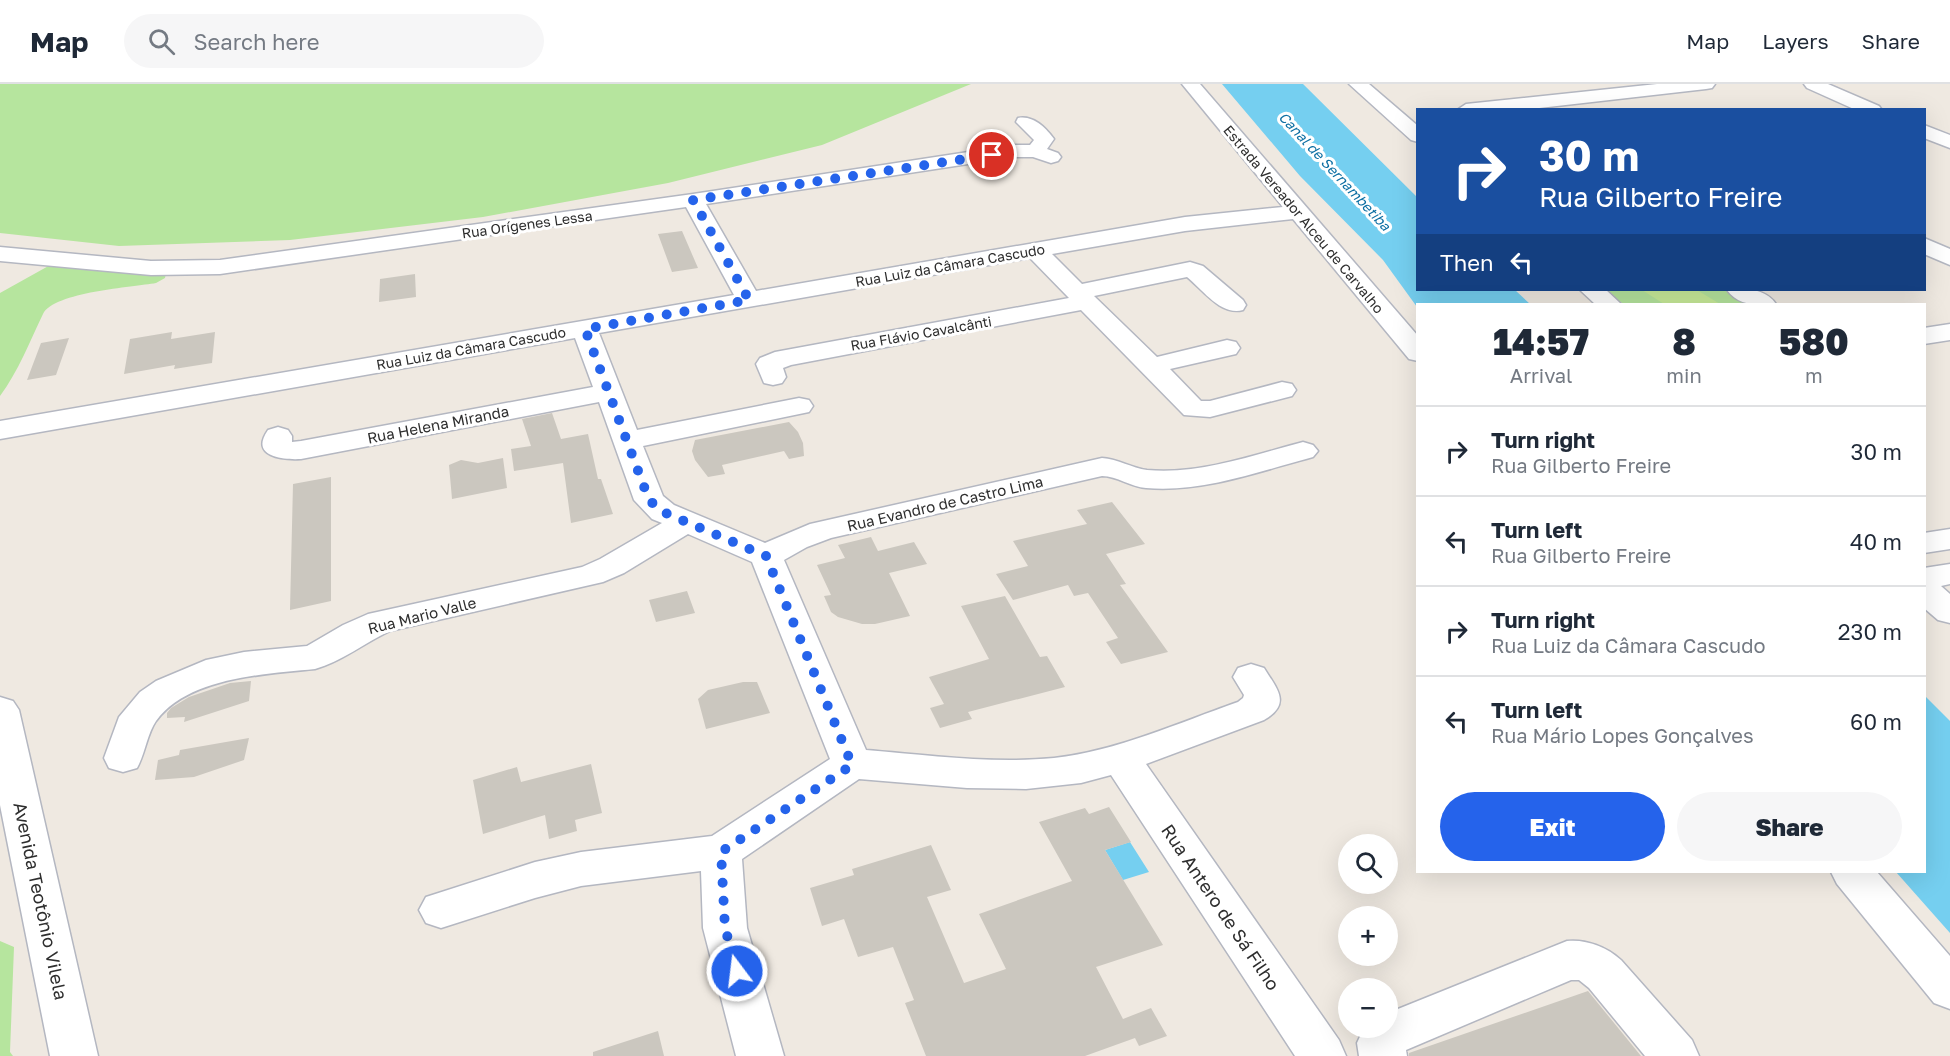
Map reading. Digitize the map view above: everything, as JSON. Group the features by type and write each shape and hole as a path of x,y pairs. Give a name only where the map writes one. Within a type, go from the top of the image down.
{"street":[{"name":"Estrada Vereador Alceu de Carvalho","path":"1191,84 1416,351"},
{"path":"1358,84 1416,134"},
{"path":"1480,108 1618,88 1706,84"},
{"path":"1812,84 1868,108"},
{"path":"1618,88 1652,105"},
{"path":"1387,109 1416,112"},
{"name":"Rua Orígenes Lessa","path":"0,254 151,268 220,267 693,200 1014,151 1043,154 1044,139 1025,122"},
{"path":"1926,132 1950,142"},
{"path":"693,200 749,300"},
{"name":"Rua Luiz da Câmara Cascudo","path":"0,430 1185,224 1299,212"},
{"path":"1926,246 1950,258"},
{"path":"1036,251 1194,409 1210,409 1282,390"},
{"path":"1082,297 1190,269 1234,305"},
{"path":"1593,291 1608,303"},
{"path":"1742,291 1762,303"},
{"name":"Rua Flávio Cavalcânti","path":"773,377 769,364 784,358 1082,297"},
{"path":"585,329 649,500 663,512 684,523 766,556 852,765"},
{"path":"1926,336 1950,332"},
{"path":"1151,366 1227,348"},
{"name":"Rua Helena Miranda","path":"278,436 278,446 282,450 302,450 608,392"},
{"path":"627,441 799,406"},
{"name":"Rua Evandro de Castro Lima","path":"766,556 796,540 821,531 1102,467 1109,466 1126,475 1145,479 1174,478 1216,472 1303,451"},
{"name":"Rua Mario Valle","path":"123,758 138,717 153,701 169,690 219,669 244,664 315,657 355,633 380,622 591,574 612,566 684,523"},
{"path":"1926,543 1950,538"},
{"path":"1926,579 1950,574"},
{"path":"1926,592 1950,612"},
{"path":"441,910 535,880 581,869 721,852 852,765 1010,774 1080,768 1120,757 1251,711 1261,705 1262,695 1251,677"},
{"name":"Avenida Teotônio Vilela","path":"0,710 74,1056"},
{"name":"Rua Antero de Sá Filho","path":"1120,757 1323,1056"},
{"path":"721,852 725,928 760,1056"},
{"path":"1853,873 1950,988"},
{"path":"1383,1056 1381,1043 1389,1035 1567,961 1577,959 1597,966 1675,1056"}],"green space":[{"path":"0,84 971,84 822,145 668,183 483,217 290,240 119,246 0,233"},
{"path":"52,264 118,272 166,273 165,278 156,283 95,292 62,300 50,307 43,314 18,367 0,396 0,293"},
{"path":"1607,291 1728,291 1748,303 1622,303"},
{"path":"1644,291 1699,291 1718,303 1662,303"},
{"path":"0,941 14,947 10,1052 13,1056 0,1056"}],"water":[{"name":"Canal de Sernambetiba","path":"1222,84 1303,84 1416,196 1416,291 1516,291 1529,303 1416,303 1416,306 1383,260 1300,176"},
{"path":"1926,697 1950,721 1950,933 1897,873 1926,873"},
{"path":"1130,842 1149,872 1123,880 1105,850"}],"building":[{"path":"682,231 698,268 672,272 658,234"},
{"path":"415,274 416,297 379,302 380,279"},
{"path":"172,332 171,339 215,332 212,363 174,369 175,365 124,374 130,339"},
{"path":"69,338 56,375 27,380 41,343"},
{"path":"552,413 561,439 588,434 598,479 601,479 613,514 571,523 563,463 514,471 511,449 531,446 522,419"},
{"path":"789,422 798,432 803,443 804,456 789,459 784,451 722,465 725,474 708,477 695,460 692,451 695,440"},
{"path":"503,458 507,488 452,499 449,465 461,460 478,463"},
{"path":"331,477 331,601 290,610 293,484"},
{"path":"1112,502 1145,544 1106,554 1126,584 1120,585 1168,652 1121,664 1106,642 1118,638 1088,593 1074,596 1068,585 1013,600 996,574 1028,566 1013,541 1087,524 1077,510"},
{"path":"871,537 878,551 914,542 927,564 889,573 910,616 875,624 862,624 838,617 831,612 824,596 831,595 817,565 845,558 838,545"},
{"path":"687,591 695,613 656,622 649,600"},
{"path":"1005,596 1040,657 1047,656 1065,687 968,712 972,719 940,728 930,708 944,704 929,677 989,659 961,606"},
{"path":"251,681 249,701 184,722 185,717 167,718 167,713 171,708 189,697 230,683"},
{"path":"743,682 757,682 770,713 706,729 698,699 708,690"},
{"path":"249,738 244,760 194,777 155,780 158,760 179,755 180,750"},
{"path":"591,764 602,813 575,820 577,831 549,839 545,815 483,834 473,780 517,767 521,782"},
{"path":"1109,807 1131,842 1105,850 1163,945 1096,967 1123,1019 1151,1008 1167,1036 1139,1046 1135,1038 1085,1056 926,1056 905,1003 914,1000 893,947 858,957 844,919 822,926 810,888 854,875 852,869 931,845 951,890 927,897 964,983 1006,969 979,914 1072,881 1039,822 1085,808 1089,814"},
{"path":"1588,991 1641,1056 1409,1056 1409,1053"},
{"path":"658,1031 664,1056 593,1056 593,1052"}],"route":[{"path":"737,971 725,928 721,852 852,765 766,556 684,523 663,512 649,500 585,329 749,300 693,200 992,155"}]}
